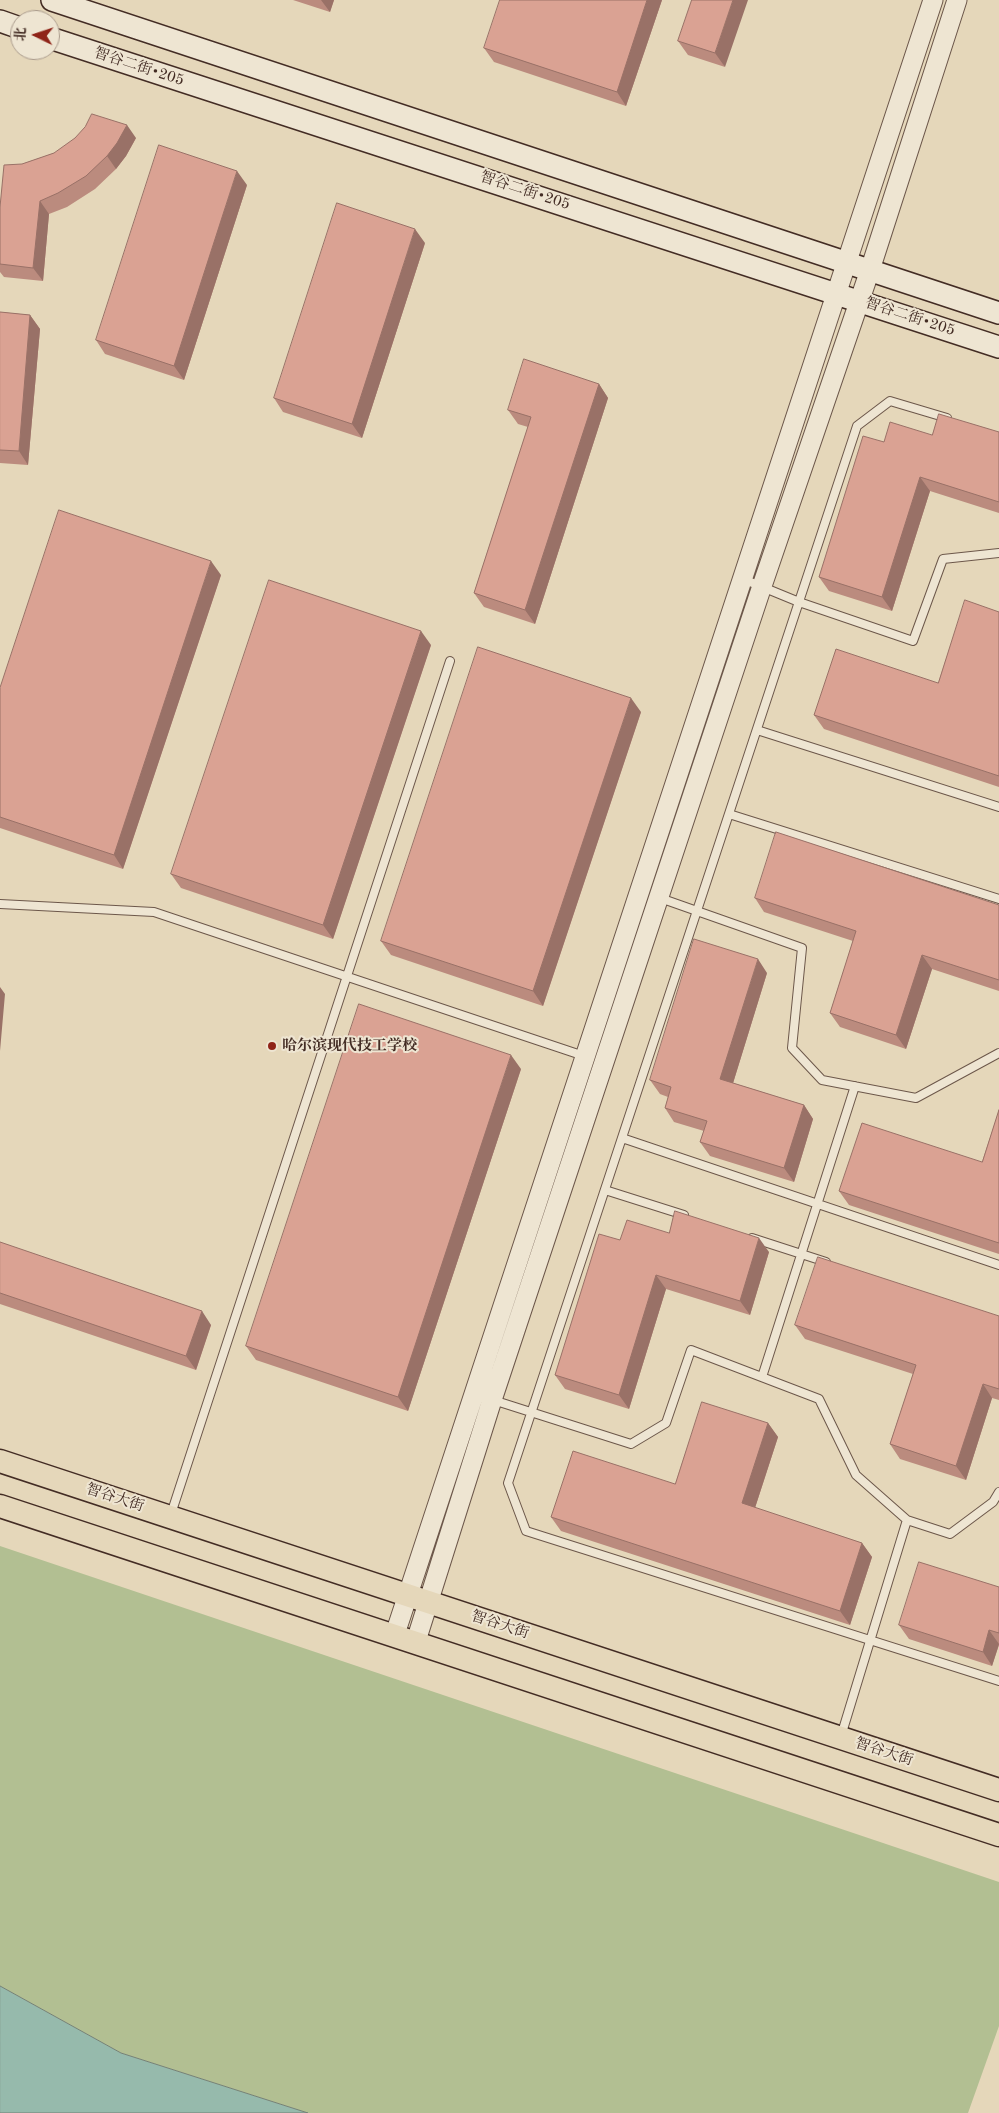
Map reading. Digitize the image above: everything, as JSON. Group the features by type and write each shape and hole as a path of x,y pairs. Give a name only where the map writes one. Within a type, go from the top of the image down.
{"main road":[{"name":"智谷二街•205","path":"52,0 999,314"},
{"name":"智谷二街•205","path":"60,41 999,346"},
{"name":"智谷大街","path":"0,1461 999,1790"},
{"path":"0,1506 416,1641 999,1835"}],"street":[{"path":"394,1634 417,1598 649,894 742,578 934,0"},
{"path":"483,1397 585,1056 649,894 762,586 870,270 957,0"},
{"path":"416,1641 417,1598"}],"lane":[{"path":"954,420 890,401 857,426 508,1483 526,1531 999,1681"},
{"path":"742,578 799,602 913,642 943,559 999,553"},
{"path":"170,1516 450,661"},
{"path":"757,730 999,807"},
{"path":"729,814 999,899"},
{"path":"649,894 802,948 792,1048 822,1080 916,1098 999,1053"},
{"path":"0,904 154,912 585,1056"},
{"path":"762,1377 855,1086"},
{"path":"622,1138 999,1265"},
{"path":"605,1190 689,1217"},
{"path":"745,1236 839,1266"},
{"path":"483,1397 631,1444 666,1423 691,1350 818,1398 856,1475 907,1520 950,1534 993,1502 999,1492"},
{"path":"840,1738 907,1520"}],"shaded area":[{"path":"0,1546 999,1882 999,2026 968,2113 308,2113 121,2053 0,1986"},
{"path":"0,1986 121,2053 308,2113 0,2113"}],"building":[{"path":"500,0 647,0 617,92 484,48"},
{"path":"692,0 733,0 715,53 678,41"},
{"path":"92,114 127,125 107,156 86,176 58,193 40,201 33,268 0,264 0,207 4,165 22,164 54,153 75,138 85,127"},
{"path":"159,145 237,171 174,366 96,340"},
{"path":"337,203 415,229 352,424 274,398"},
{"path":"0,312 30,315 19,451 0,450"},
{"path":"524,359 599,384 525,610 474,593 531,417 508,410"},
{"path":"939,414 999,432 999,502 920,477 882,597 819,577 863,436 884,442 890,422 932,435"},
{"path":"59,510 211,561 114,855 0,817 0,688"},
{"path":"269,580 421,631 323,925 171,874"},
{"path":"965,600 999,612 999,776 814,715 836,649 938,683"},
{"path":"478,647 631,698 533,991 381,941"},
{"path":"776,832 999,905 999,980 922,955 896,1035 830,1013 856,931 755,898"},
{"path":"694,939 758,959 720,1079 804,1105 784,1168 700,1142 707,1121 665,1108 671,1087 650,1080"},
{"path":"359,1004 511,1055 398,1397 246,1346"},
{"path":"999,1110 999,1243 839,1191 862,1123 982,1162"},
{"path":"675,1211 759,1238 740,1301 656,1275 619,1395 555,1375 599,1234 620,1240 627,1220 669,1233"},
{"path":"0,1242 202,1311 186,1356 0,1293"},
{"path":"818,1257 999,1316 999,1389 983,1384 956,1466 890,1444 916,1365 795,1325"},
{"path":"702,1402 768,1423 742,1503 862,1543 840,1611 551,1517 573,1451 675,1484"},
{"path":"919,1562 999,1587 999,1633 989,1630 983,1652 899,1625"}],"place":[{"name":"哈尔滨现代技工学校","path":"272,1046"}]}
